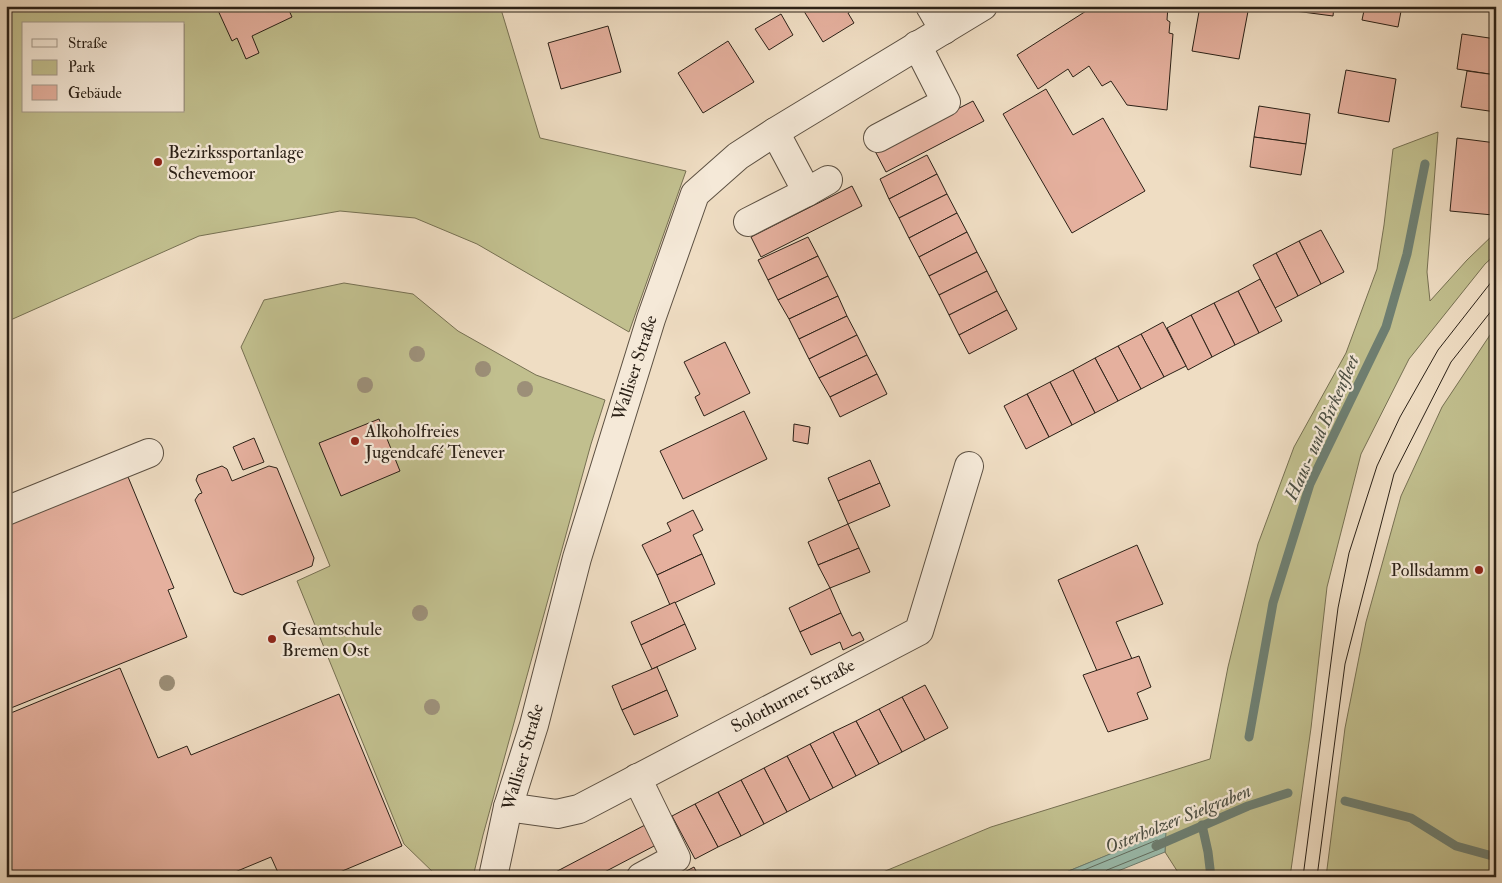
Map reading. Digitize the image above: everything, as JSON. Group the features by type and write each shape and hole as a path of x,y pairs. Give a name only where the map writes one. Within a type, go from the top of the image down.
{"street":[{"path":"930,6 944,30"},
{"name":"Walliser Straße","path":"493,877 508,807 534,725 577,558 651,318 695,194 738,156 983,6"},
{"path":"878,138 955,98 917,45"},
{"path":"748,222 817,186 775,132"},
{"path":"6,511 148,453"},
{"name":"Solothurner Straße","path":"508,807 557,814 579,809 919,631 969,466"},
{"path":"637,778 676,858 641,877"}],"green space":[{"path":"6,6 500,6 540,138 686,171 629,332 477,244 415,218 340,211 199,236 6,322"},
{"path":"1438,132 1427,272 1430,301 1467,260 1496,232 1496,254 1485,264 1409,359 1361,454 1327,587 1311,728 1290,877 1181,877 1165,852 1165,832 1054,877 871,877 991,827 1210,759 1228,667 1258,544 1294,447 1346,353 1377,269 1393,149"},
{"path":"344,283 413,294 458,331 536,375 605,400 591,444 473,877 438,877 404,844 297,581 330,566 241,347 264,300"},
{"path":"1496,326 1496,877 1326,877 1345,728 1366,622 1401,496 1442,407"}],"water":[{"path":"1166,831 1165,852 1103,877 1054,877"}],"building":[{"path":"216,6 287,6 292,17 252,36 259,53 246,59 237,38 232,41"},
{"path":"805,6 857,7 848,13 854,23 823,42 802,8"},
{"path":"1094,6 1168,6 1167,20 1170,22 1169,33 1173,34 1167,110 1127,105 1111,81 1102,86 1089,66 1073,77 1068,69 1038,89 1017,55"},
{"path":"1200,6 1249,6 1239,59 1192,51"},
{"path":"1296,6 1334,6 1333,16 1295,11"},
{"path":"1365,6 1402,6 1398,27 1362,20"},
{"path":"781,14 793,35 769,50 755,29"},
{"path":"608,26 621,72 561,89 548,43"},
{"path":"1462,34 1496,39 1496,75 1457,69"},
{"path":"728,41 754,82 703,113 678,73"},
{"path":"1346,70 1396,79 1389,122 1338,113"},
{"path":"1467,71 1496,75 1496,112 1461,107"},
{"path":"1046,89 1073,135 1103,118 1145,191 1072,233 1003,114"},
{"path":"973,101 984,121 886,172 875,151"},
{"path":"1259,106 1310,114 1306,144 1254,137"},
{"path":"1254,137 1306,144 1301,175 1250,167"},
{"path":"1457,138 1496,143 1496,192 1493,215 1450,211"},
{"path":"927,155 937,174 889,199 880,179"},
{"path":"937,174 947,194 899,218 889,199"},
{"path":"852,186 862,206 761,257 751,237"},
{"path":"947,194 957,213 909,238 899,218"},
{"path":"957,213 967,232 919,257 909,238"},
{"path":"1321,230 1344,272 1321,284 1299,241"},
{"path":"967,232 977,252 929,276 919,257"},
{"path":"808,237 818,256 768,280 758,260"},
{"path":"1299,241 1321,284 1298,296 1276,253"},
{"path":"977,252 987,271 939,295 929,276"},
{"path":"1276,253 1298,296 1275,308 1253,265"},
{"path":"818,256 828,276 778,300 768,280"},
{"path":"987,271 997,291 949,315 939,295"},
{"path":"828,276 838,296 789,319 778,300"},
{"path":"1260,279 1282,321 1259,333 1238,291"},
{"path":"997,291 1007,310 959,335 949,315"},
{"path":"1238,291 1259,333 1235,345 1214,303"},
{"path":"838,296 847,316 799,339 789,319"},
{"path":"1214,303 1235,345 1212,357 1191,315"},
{"path":"1007,310 1017,329 969,354 959,335"},
{"path":"1191,315 1212,357 1188,370 1167,328"},
{"path":"847,316 857,335 809,359 799,339"},
{"path":"1163,322 1186,366 1164,377 1141,334"},
{"path":"1141,334 1164,377 1141,389 1118,346"},
{"path":"857,335 867,355 819,378 809,359"},
{"path":"725,342 750,393 704,416 695,397 700,394 684,362"},
{"path":"1118,346 1141,389 1118,401 1095,358"},
{"path":"867,355 877,374 830,397 819,378"},
{"path":"1095,358 1118,401 1095,413 1073,370"},
{"path":"1073,370 1095,413 1072,425 1050,382"},
{"path":"877,374 887,394 840,417 830,397"},
{"path":"1050,382 1072,425 1049,437 1027,394"},
{"path":"1027,394 1049,437 1026,449 1004,406"},
{"path":"744,411 767,459 683,499 660,451"},
{"path":"379,419 400,471 341,496 319,443"},
{"path":"794,424 810,427 808,444 793,441"},
{"path":"254,438 264,462 243,470 233,447"},
{"path":"870,460 880,483 838,501 828,478"},
{"path":"222,466 227,469 232,481 269,466 277,468 314,558 312,566 242,595 234,592 195,500 202,493 196,480 198,475"},
{"path":"126,472 174,588 168,590 187,637 6,710 6,520"},
{"path":"880,483 890,506 848,524 838,501"},
{"path":"693,510 703,530 693,535 702,554 657,575 642,545 671,531 667,523"},
{"path":"848,524 859,548 818,565 808,542"},
{"path":"1137,545 1163,604 1116,622 1132,659 1097,671 1058,580"},
{"path":"859,548 870,572 830,588 818,565"},
{"path":"702,554 715,584 670,605 657,575"},
{"path":"830,588 841,613 800,632 789,608"},
{"path":"675,602 685,624 641,645 631,622"},
{"path":"841,613 852,636 860,632 864,640 843,650 840,642 811,655 800,632"},
{"path":"685,624 696,649 652,669 641,645"},
{"path":"1139,656 1151,687 1137,693 1148,719 1108,732 1083,675"},
{"path":"657,667 667,690 622,710 612,686"},
{"path":"120,668 158,758 187,746 191,755 339,694 402,846 328,877 280,877 271,857 223,877 6,877 6,715"},
{"path":"925,685 948,728 925,740 902,697"},
{"path":"667,690 678,716 634,735 622,710"},
{"path":"902,697 925,740 902,752 879,709"},
{"path":"879,709 902,752 879,764 856,721"},
{"path":"856,721 879,764 856,776 833,732"},
{"path":"833,732 856,776 833,788 810,744"},
{"path":"810,744 833,788 810,800 787,756"},
{"path":"787,756 810,800 787,812 764,768"},
{"path":"764,768 787,812 764,824 741,780"},
{"path":"741,780 764,824 741,836 718,792"},
{"path":"718,792 741,836 718,847 695,804"},
{"path":"695,804 718,847 695,859 672,816"},
{"path":"645,825 656,845 595,877 546,877"},
{"path":"694,867 699,877 675,877"}],"waterway":[{"name":"Haus- und Birkenfleet","path":"1249,737 1273,603 1310,484 1386,327 1407,254 1425,164"},
{"name":"Osterholzer Sielgraben","path":"1156,846 1248,806 1288,793"},
{"name":"Osterholzer Sielgraben","path":"1345,801 1411,818 1456,846 1496,857"},
{"path":"1202,825 1211,877"}],"tram line":[{"path":"1303,877 1338,608 1349,553 1377,466 1400,417 1438,350 1496,276"},
{"path":"1317,877 1345,664 1394,474 1451,362 1496,305"}],"place":[{"name":"Bezirkssportanlage Schevemoor","path":"158,162"},
{"name":"Alkoholfreies Jugendcafé Tenever","path":"355,441"},
{"name":"Pollsdamm","path":"1479,570"},
{"name":"Gesamtschule Bremen Ost","path":"272,639"}]}
